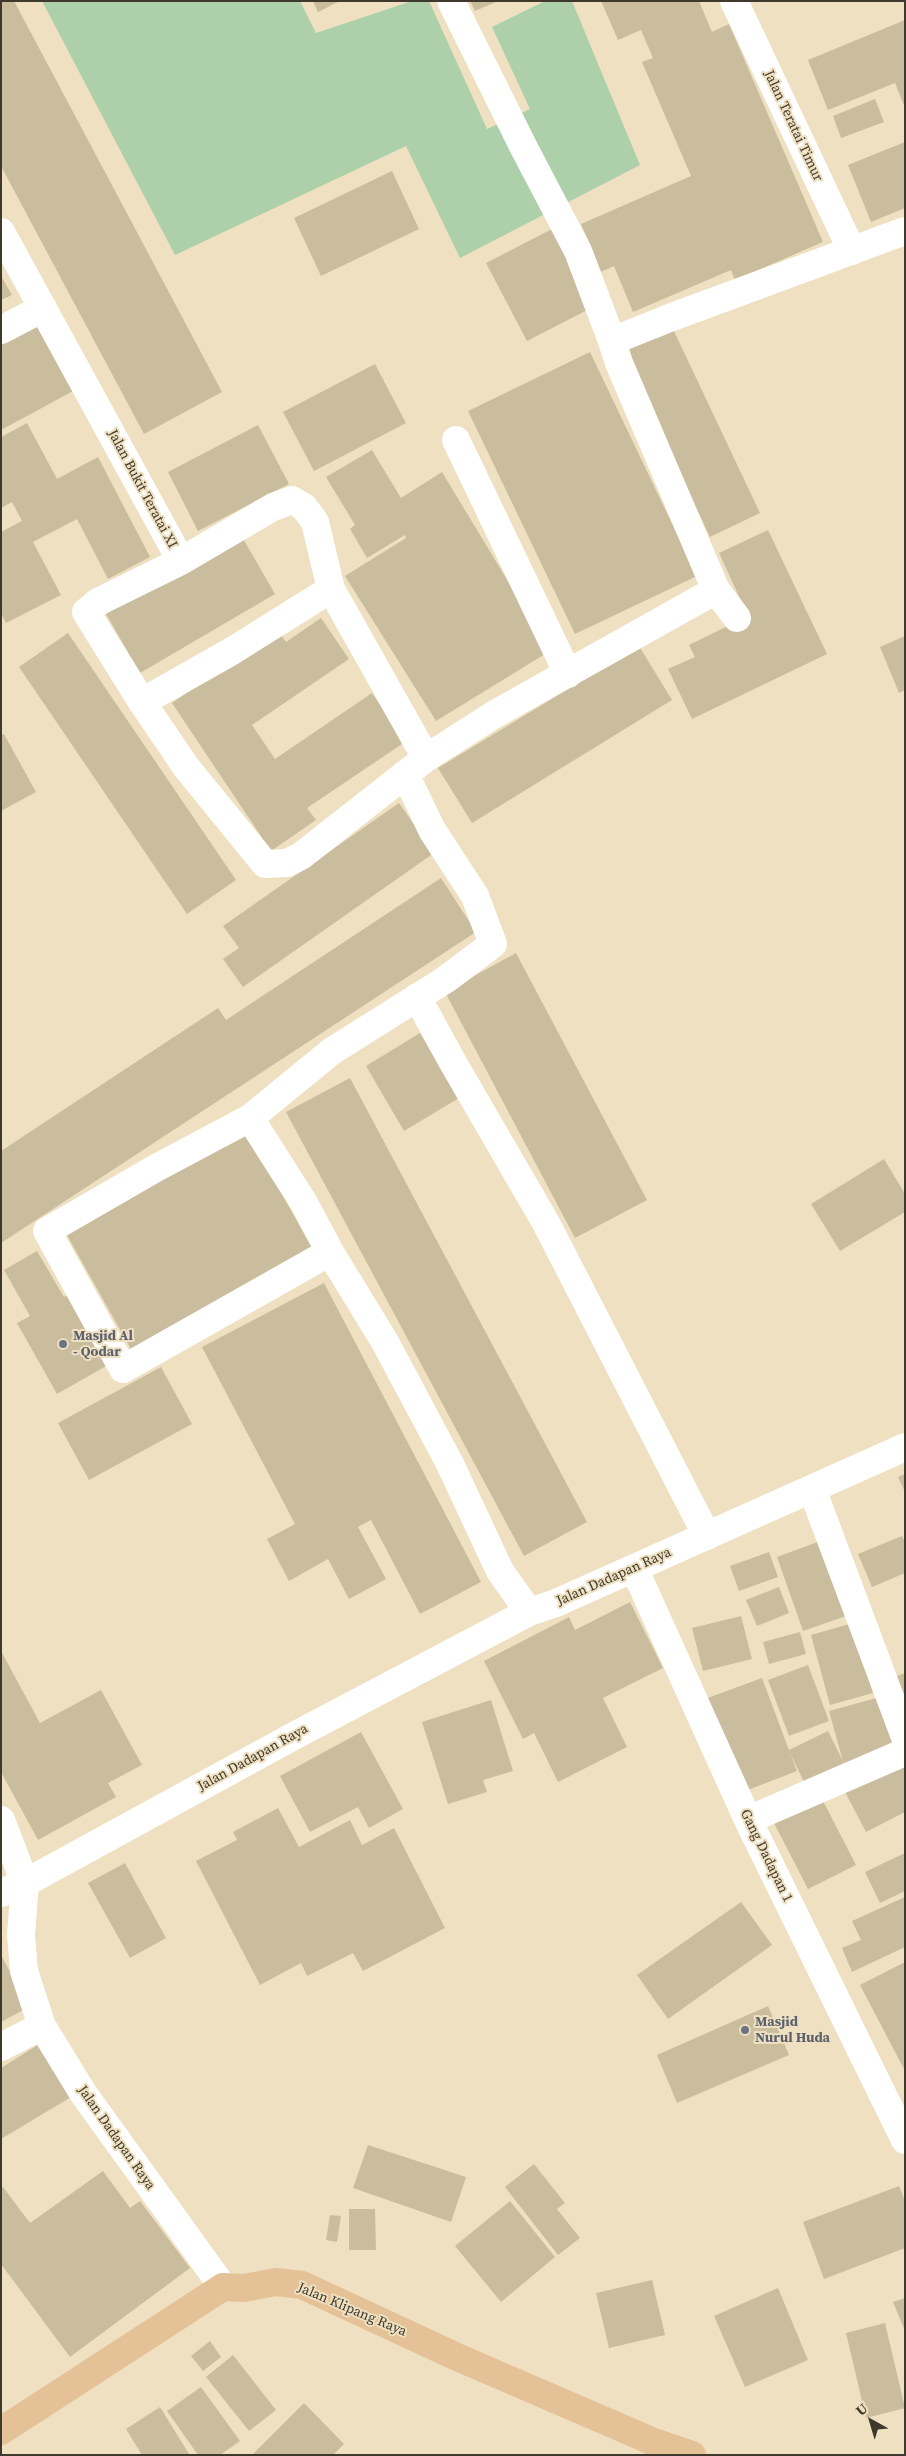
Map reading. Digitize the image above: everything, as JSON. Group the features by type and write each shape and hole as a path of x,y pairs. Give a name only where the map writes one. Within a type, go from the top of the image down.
{"main road":[{"name":"Jalan Klipang Raya","path":"223,2287 244,2288 276,2282 302,2286 564,2403 654,2442 692,2455"},
{"path":"1,2431 223,2287"}],"street":[{"path":"451,1 578,251 619,363 716,590 737,618"},
{"name":"Jalan Teratai Timur","path":"734,1 852,251"},
{"path":"612,341 905,231"},
{"name":"Jalan Bukit Teratai XI","path":"1,232 180,561 273,507 292,500 304,507 315,522 331,589 426,758"},
{"path":"1,330 43,308"},
{"path":"456,440 568,674"},
{"path":"180,561 98,602 86,612 142,702 186,767 265,864 287,863 300,856 426,758 496,714 716,590"},
{"path":"142,702 232,651 331,589"},
{"path":"330,1252 123,1369 47,1231 156,1168 250,1118 332,1051 444,980 493,944 476,896 432,830 404,774"},
{"path":"417,997 546,1223 707,1536"},
{"path":"250,1118 304,1203 330,1252 385,1342 450,1464 500,1571 529,1612"},
{"name":"Jalan Dadapan Raya","path":"223,2287 83,2093 42,2026 24,1971 22,1935 13,1888 292,1737 529,1612 556,1603 905,1447"},
{"path":"812,1489 905,1737"},
{"name":"Gang Dadapan 1","path":"634,1568 748,1820 905,2140"},
{"path":"748,1820 905,1752"},
{"path":"1,1820 13,1888"},
{"path":"1,2047 42,2026"}],"green space":[{"path":"42,1 300,1 316,33 412,1 429,1 487,129 530,109 492,27 545,1 572,1 640,165 460,258 406,146 175,255"}],"building":[{"path":"1,1 14,1 222,392 144,434 1,166"},
{"path":"313,1 340,1 318,12"},
{"path":"470,1 498,1 475,11"},
{"path":"601,1 699,1 712,32 729,24 823,242 735,280 731,270 633,312 614,266 601,272 581,224 691,176 642,62 653,58 641,30 618,40"},
{"path":"905,20 905,108 895,83 828,110 808,60"},
{"path":"875,99 884,122 841,138 833,116"},
{"path":"905,142 905,208 871,222 848,165"},
{"path":"392,171 419,229 321,276 294,218"},
{"path":"554,228 595,306 527,341 486,263"},
{"path":"1,276 12,295 1,300"},
{"path":"40,324 75,390 1,430 1,345"},
{"path":"672,327 760,513 710,537 622,350"},
{"path":"590,352 697,576 575,634 468,411"},
{"path":"375,364 406,423 314,471 283,412"},
{"path":"27,423 57,479 98,457 150,557 108,579 77,519 33,542 61,595 6,623 1,613 1,532 22,521 12,502 1,508 1,437"},
{"path":"258,425 289,484 198,531 168,472"},
{"path":"372,450 401,498 442,472 550,651 436,721 345,576 406,538 405,535 367,558 350,529 355,525 326,477"},
{"path":"768,530 827,654 692,719 668,669 695,657 689,645 748,616 719,553"},
{"path":"241,535 275,594 140,673 106,614"},
{"path":"321,618 349,659 252,725 275,759 372,693 405,742 307,808 316,820 271,851 172,703 278,631 286,642"},
{"path":"68,633 236,880 187,914 19,667"},
{"path":"905,636 905,690 899,693 880,647"},
{"path":"639,646 672,700 472,823 438,768"},
{"path":"4,734 36,792 1,811 1,736"},
{"path":"399,803 434,853 243,987 223,959 239,948 223,926"},
{"path":"441,878 476,932 1,1243 1,1151 218,1008 226,1020"},
{"path":"516,953 647,1200 575,1238 445,992"},
{"path":"420,1033 459,1098 404,1131 366,1066"},
{"path":"350,1078 587,1522 524,1556 286,1112"},
{"path":"245,1128 312,1248 132,1351 64,1230"},
{"path":"884,1159 905,1194 905,1212 840,1251 811,1204"},
{"name":"Masjid Al - Qodar","path":"37,1251 64,1297 69,1294 108,1365 57,1394 17,1323 30,1316 4,1270"},
{"path":"324,1283 481,1582 420,1614 371,1520 358,1527 386,1579 349,1599 328,1559 289,1581 267,1539 295,1524 202,1347"},
{"path":"161,1367 192,1424 89,1480 58,1423"},
{"path":"905,1474 905,1492 898,1477"},
{"path":"902,1536 905,1542 905,1573 872,1587 858,1554"},
{"path":"823,1540 849,1615 803,1631 777,1557"},
{"path":"769,1552 778,1577 739,1591 730,1566"},
{"path":"779,1587 789,1613 757,1626 746,1600"},
{"path":"630,1602 663,1668 603,1698 627,1747 558,1782 534,1733 523,1739 484,1661 569,1617 575,1630"},
{"path":"741,1616 752,1659 703,1671 692,1628"},
{"path":"853,1623 873,1693 830,1705 811,1635"},
{"path":"800,1632 806,1654 769,1664 763,1642"},
{"path":"1,1651 40,1723 101,1690 142,1765 108,1783 116,1797 38,1840 1,1772"},
{"path":"808,1665 829,1721 789,1736 768,1680"},
{"path":"905,1673 905,1722 889,1679"},
{"path":"762,1678 789,1750 828,1731 844,1763 804,1782 790,1753 797,1771 740,1793 705,1699"},
{"path":"880,1697 895,1751 844,1765 829,1711"},
{"path":"491,1700 513,1771 483,1780 487,1792 448,1804 422,1722"},
{"path":"361,1732 403,1809 369,1828 358,1807 310,1832 280,1776"},
{"path":"905,1761 905,1812 866,1832 845,1792"},
{"path":"821,1797 856,1865 808,1889 773,1821"},
{"path":"278,1808 299,1847 350,1820 362,1845 394,1828 445,1928 363,1971 353,1953 307,1976 301,1963 260,1985 196,1861 237,1840 233,1832"},
{"path":"905,1853 905,1891 880,1903 865,1872"},
{"path":"125,1863 166,1938 130,1958 88,1883"},
{"path":"905,1897 905,1947 852,1972 842,1948 861,1940 852,1921"},
{"path":"741,1902 772,1945 668,2019 637,1975"},
{"path":"1,1955 29,2007 1,2022"},
{"path":"905,1962 905,2071 860,1985"},
{"name":"Masjid Nurul Huda","path":"768,2006 789,2055 677,2103 657,2055"},
{"path":"44,2041 76,2094 1,2139 1,2068"},
{"path":"368,2145 466,2177 451,2222 353,2188"},
{"path":"534,2164 565,2203 557,2209 580,2238 558,2255 505,2187"},
{"path":"103,2171 130,2208 140,2201 190,2268 70,2357 1,2264 1,2188 3,2187 30,2223"},
{"path":"899,2186 905,2201 905,2248 824,2279 803,2222"},
{"path":"510,2201 555,2257 501,2302 455,2246"},
{"path":"349,2209 375,2209 376,2250 349,2250"},
{"path":"330,2215 341,2216 337,2242 326,2240"},
{"path":"652,2280 665,2335 609,2348 596,2293"},
{"path":"778,2288 808,2360 745,2387 714,2316"},
{"path":"905,2298 905,2331 893,2302"},
{"path":"885,2323 905,2408 866,2418 846,2333"},
{"path":"210,2341 221,2357 203,2371 191,2356"},
{"path":"233,2355 276,2410 249,2431 206,2377"},
{"path":"201,2387 240,2441 220,2455 198,2455 167,2411"},
{"path":"304,2403 344,2444 333,2455 252,2455"},
{"path":"160,2407 188,2455 142,2455 126,2429"}],"place":[{"name":"Masjid Al - Qodar","path":"63,1344"},
{"name":"Masjid Nurul Huda","path":"745,2030"}]}
